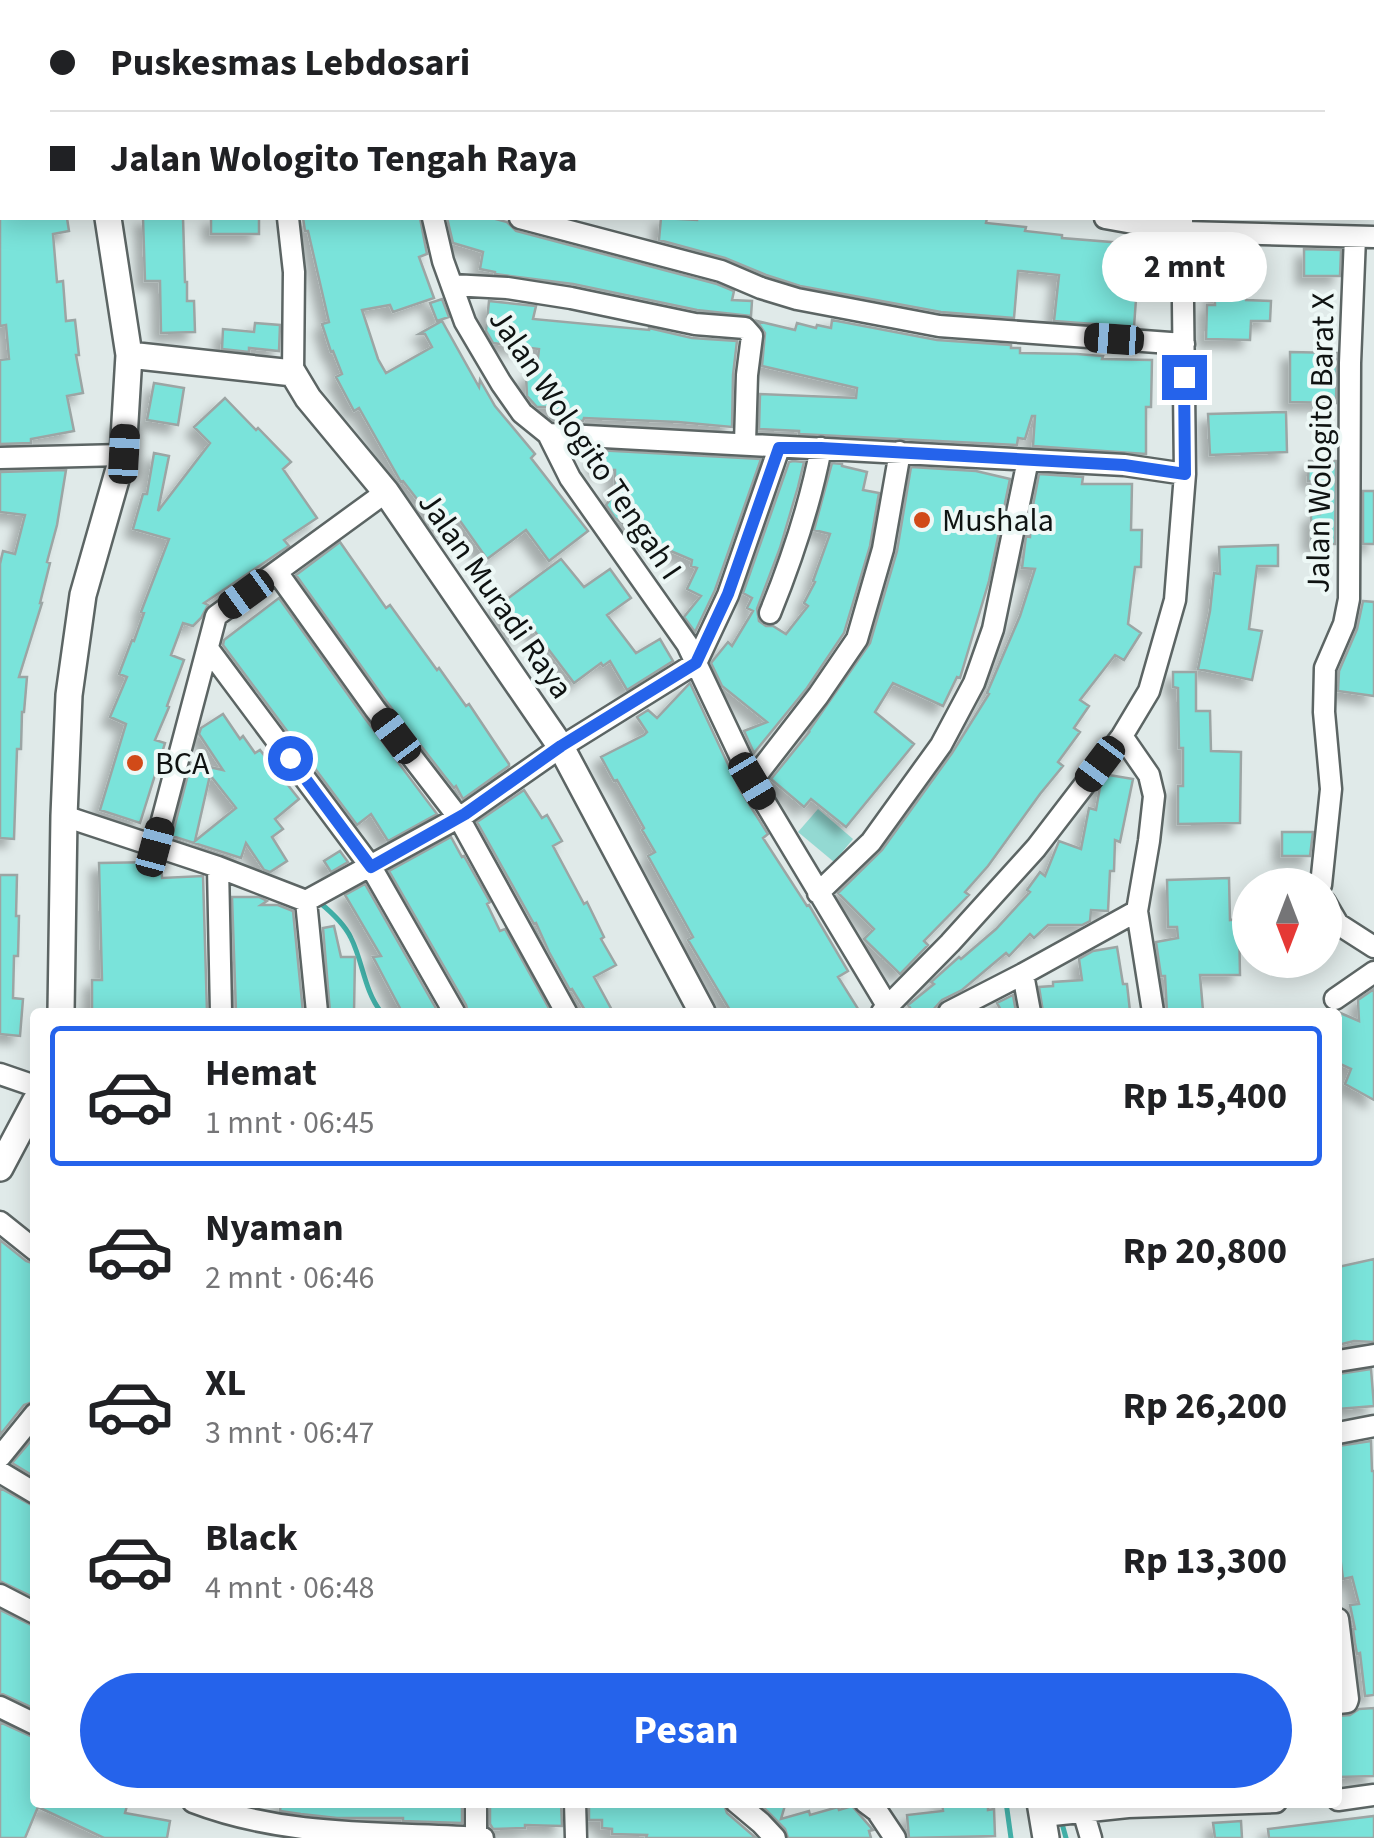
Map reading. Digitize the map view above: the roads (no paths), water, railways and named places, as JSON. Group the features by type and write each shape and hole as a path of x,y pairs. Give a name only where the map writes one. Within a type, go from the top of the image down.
{"street":[{"path":"61,1008 69,695 83,596 124,454 129,355 108,220"},
{"path":"129,355 293,373 294,272 288,220"},
{"name":"Jalan Wologito Tengah I","path":"434,220 465,322 501,383 522,413 548,434 570,478 687,644 752,781 884,1008"},
{"path":"528,220 722,271 797,299 939,326 1184,344"},
{"path":"1128,220 1365,237"},
{"path":"887,1008 1036,848 1122,736 1149,691 1175,600 1185,474 1182,225"},
{"name":"Jalan Wologito Barat X","path":"1323,868 1330,790 1325,668 1344,624 1349,599 1350,364 1365,237"},
{"path":"452,285 555,295 694,324 749,330 752,336 745,444"},
{"name":"Jalan Muradi Raya","path":"293,373 308,398 386,492 561,746 700,1008"},
{"path":"548,434 1124,465 1185,474"},
{"path":"64,816 308,900 334,888 458,818 561,746 696,663 728,594 779,448"},
{"path":"770,613 804,520 821,448"},
{"path":"752,781 857,640 883,549 900,452"},
{"path":"0,458 124,454"},
{"path":"818,893 871,842 941,745 974,683 993,628 1028,460"},
{"path":"155,847 216,616 386,492"},
{"path":"277,572 458,818 564,1008"},
{"path":"208,650 371,867 452,1008"},
{"path":"1122,736 1149,775 1154,796 1137,911 1152,1008"},
{"path":"218,867 222,1008"},
{"path":"308,900 317,1008"},
{"path":"956,1008 1137,911"},
{"path":"1342,927 1374,947"},
{"path":"1335,1000 1374,972"},
{"path":"1024,974 1029,1008"},
{"path":"0,1074 30,1084"},
{"path":"0,1168 30,1111"},
{"path":"0,1222 30,1246"},
{"path":"1342,1360 1374,1355"},
{"path":"0,1458 30,1420"},
{"path":"1342,1431 1374,1426"},
{"path":"0,1472 30,1490"},
{"path":"0,1595 30,1610"},
{"path":"0,1706 30,1721"},
{"path":"1342,1799 1374,1795"},
{"path":"205,1808 282,1830 315,1835 479,1838 476,1808"},
{"path":"575,1808 576,1838"},
{"path":"744,1808 775,1838"},
{"path":"872,1808 895,1838"},
{"path":"1057,1816 1120,1808"},
{"path":"1057,1816 1092,1838"}],"waterway":[{"path":"319,902 348,933 379,1008"},
{"path":"1007,1808 1011,1838"},
{"path":"1061,1820 1066,1838"}],"place":[{"name":"Mushala","path":"922,520"},
{"name":"BCA","path":"135,763"}]}
